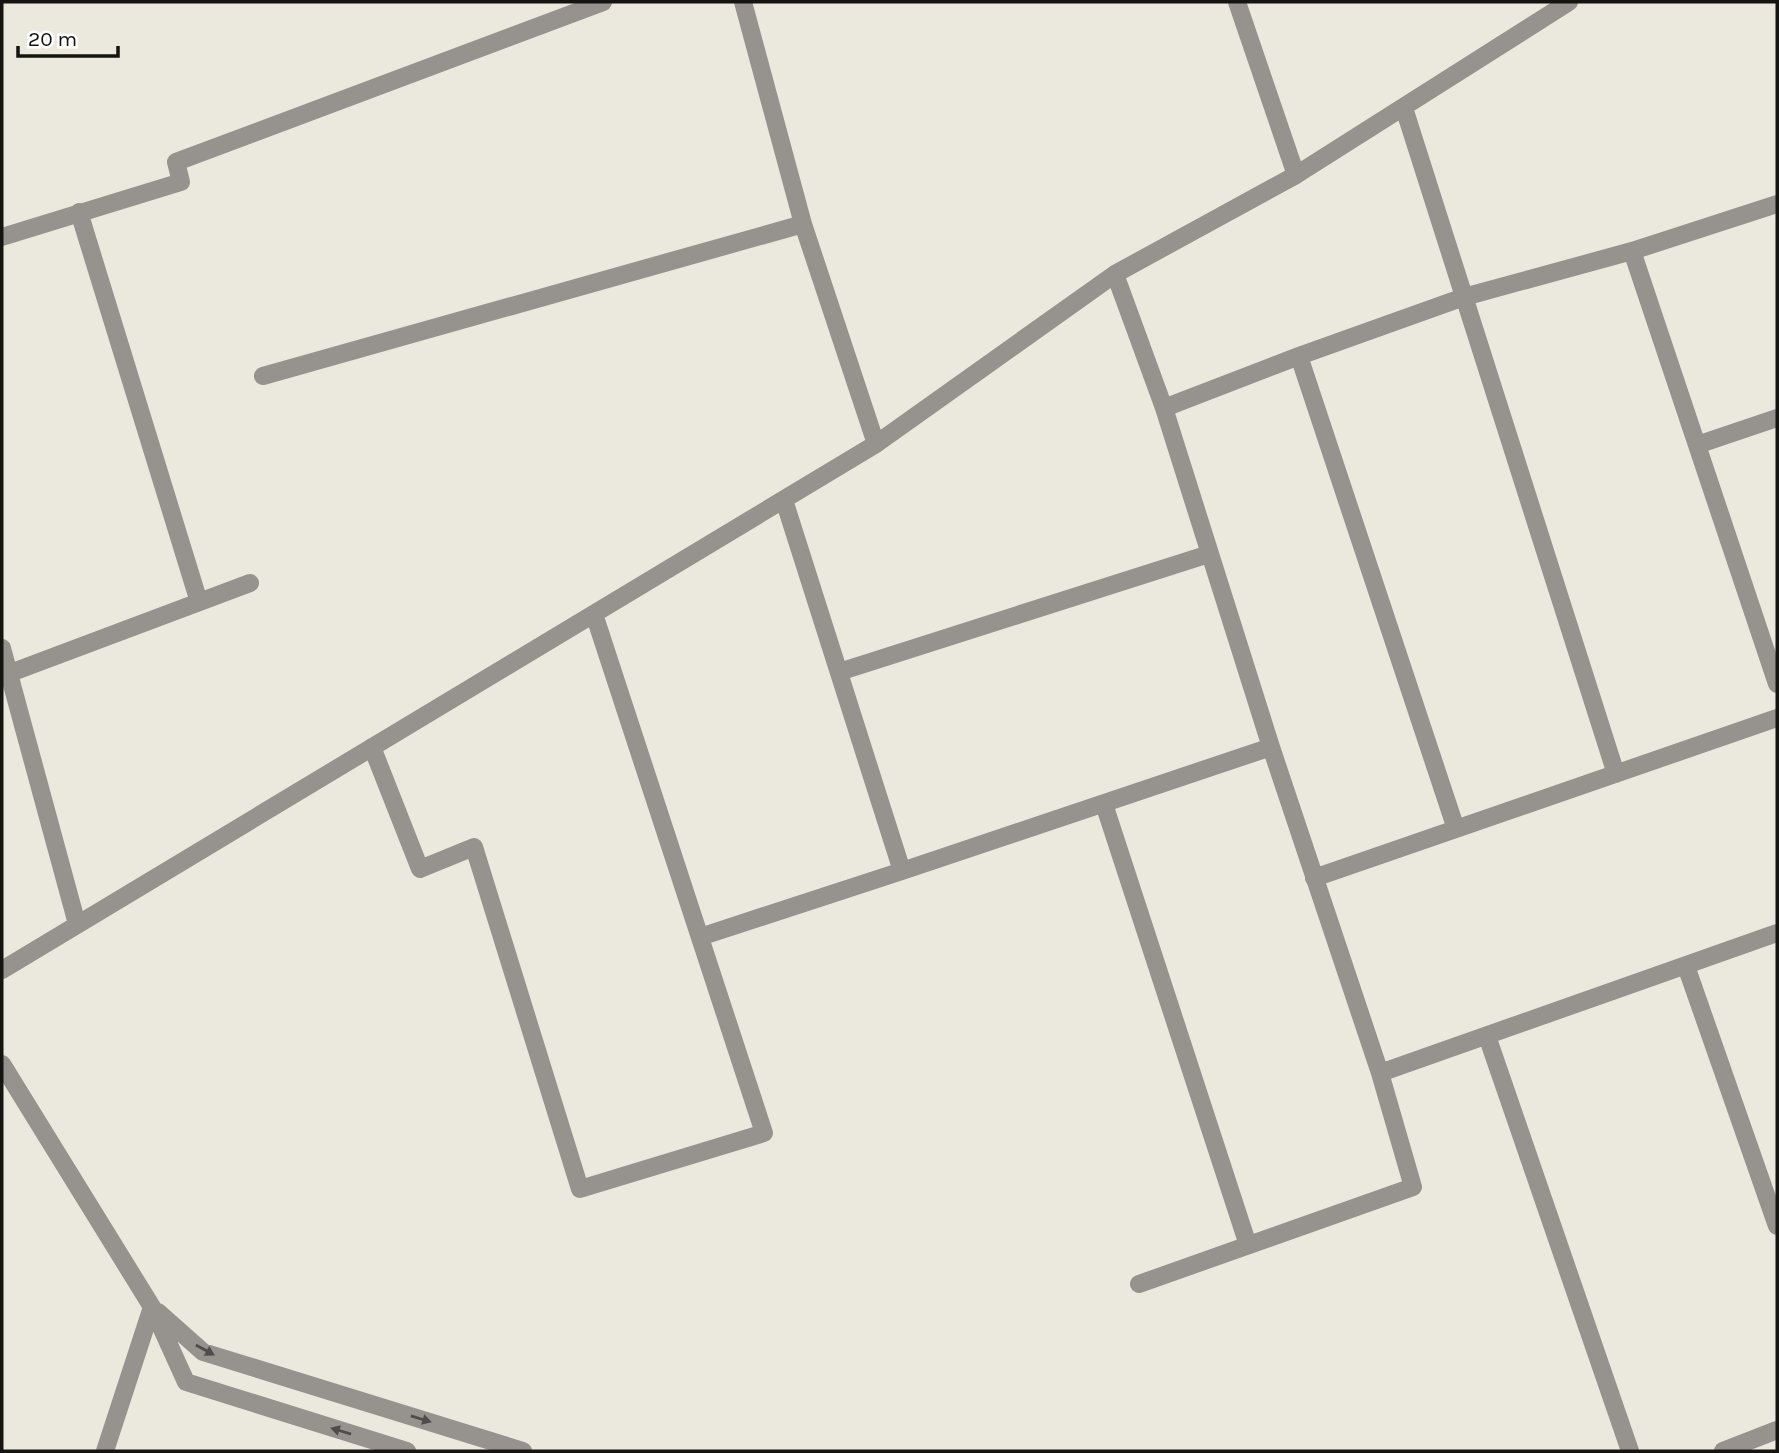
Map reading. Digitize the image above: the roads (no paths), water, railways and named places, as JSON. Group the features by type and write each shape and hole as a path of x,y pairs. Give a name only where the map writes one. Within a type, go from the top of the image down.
{"street":[{"path":"2,237 181,182 176,162 603,2"},
{"path":"743,2 803,224 876,444"},
{"path":"1237,2 1296,175"},
{"path":"2,970 876,444 1115,274 1296,175 1404,108 1549,7 1569,2"},
{"path":"1404,108 1616,774"},
{"path":"1164,408 1464,297 1632,251 1777,204"},
{"path":"79,212 199,602"},
{"path":"263,376 803,224"},
{"path":"1632,251 1777,684"},
{"path":"1115,274 1164,408 1271,747 1380,1073 1413,1188 1139,1284"},
{"path":"1299,356 1456,829"},
{"path":"1696,446 1777,418"},
{"path":"785,500 902,871"},
{"path":"839,672 1209,554"},
{"path":"6,675 250,583"},
{"path":"372,747 420,869 474,847 580,1189 764,1133 594,614"},
{"path":"2,648 6,675 77,924"},
{"path":"1314,878 1777,718"},
{"path":"700,937 1271,747"},
{"path":"1104,804 1248,1245"},
{"path":"1380,1073 1777,933"},
{"path":"1686,966 1772,1189 1777,1226"},
{"path":"1487,1035 1630,1451"},
{"path":"2,1064 152,1307 186,1382 407,1451"},
{"path":"105,1451 152,1307"},
{"path":"152,1307 203,1352 523,1451"},
{"path":"1723,1451 1777,1430"}]}
